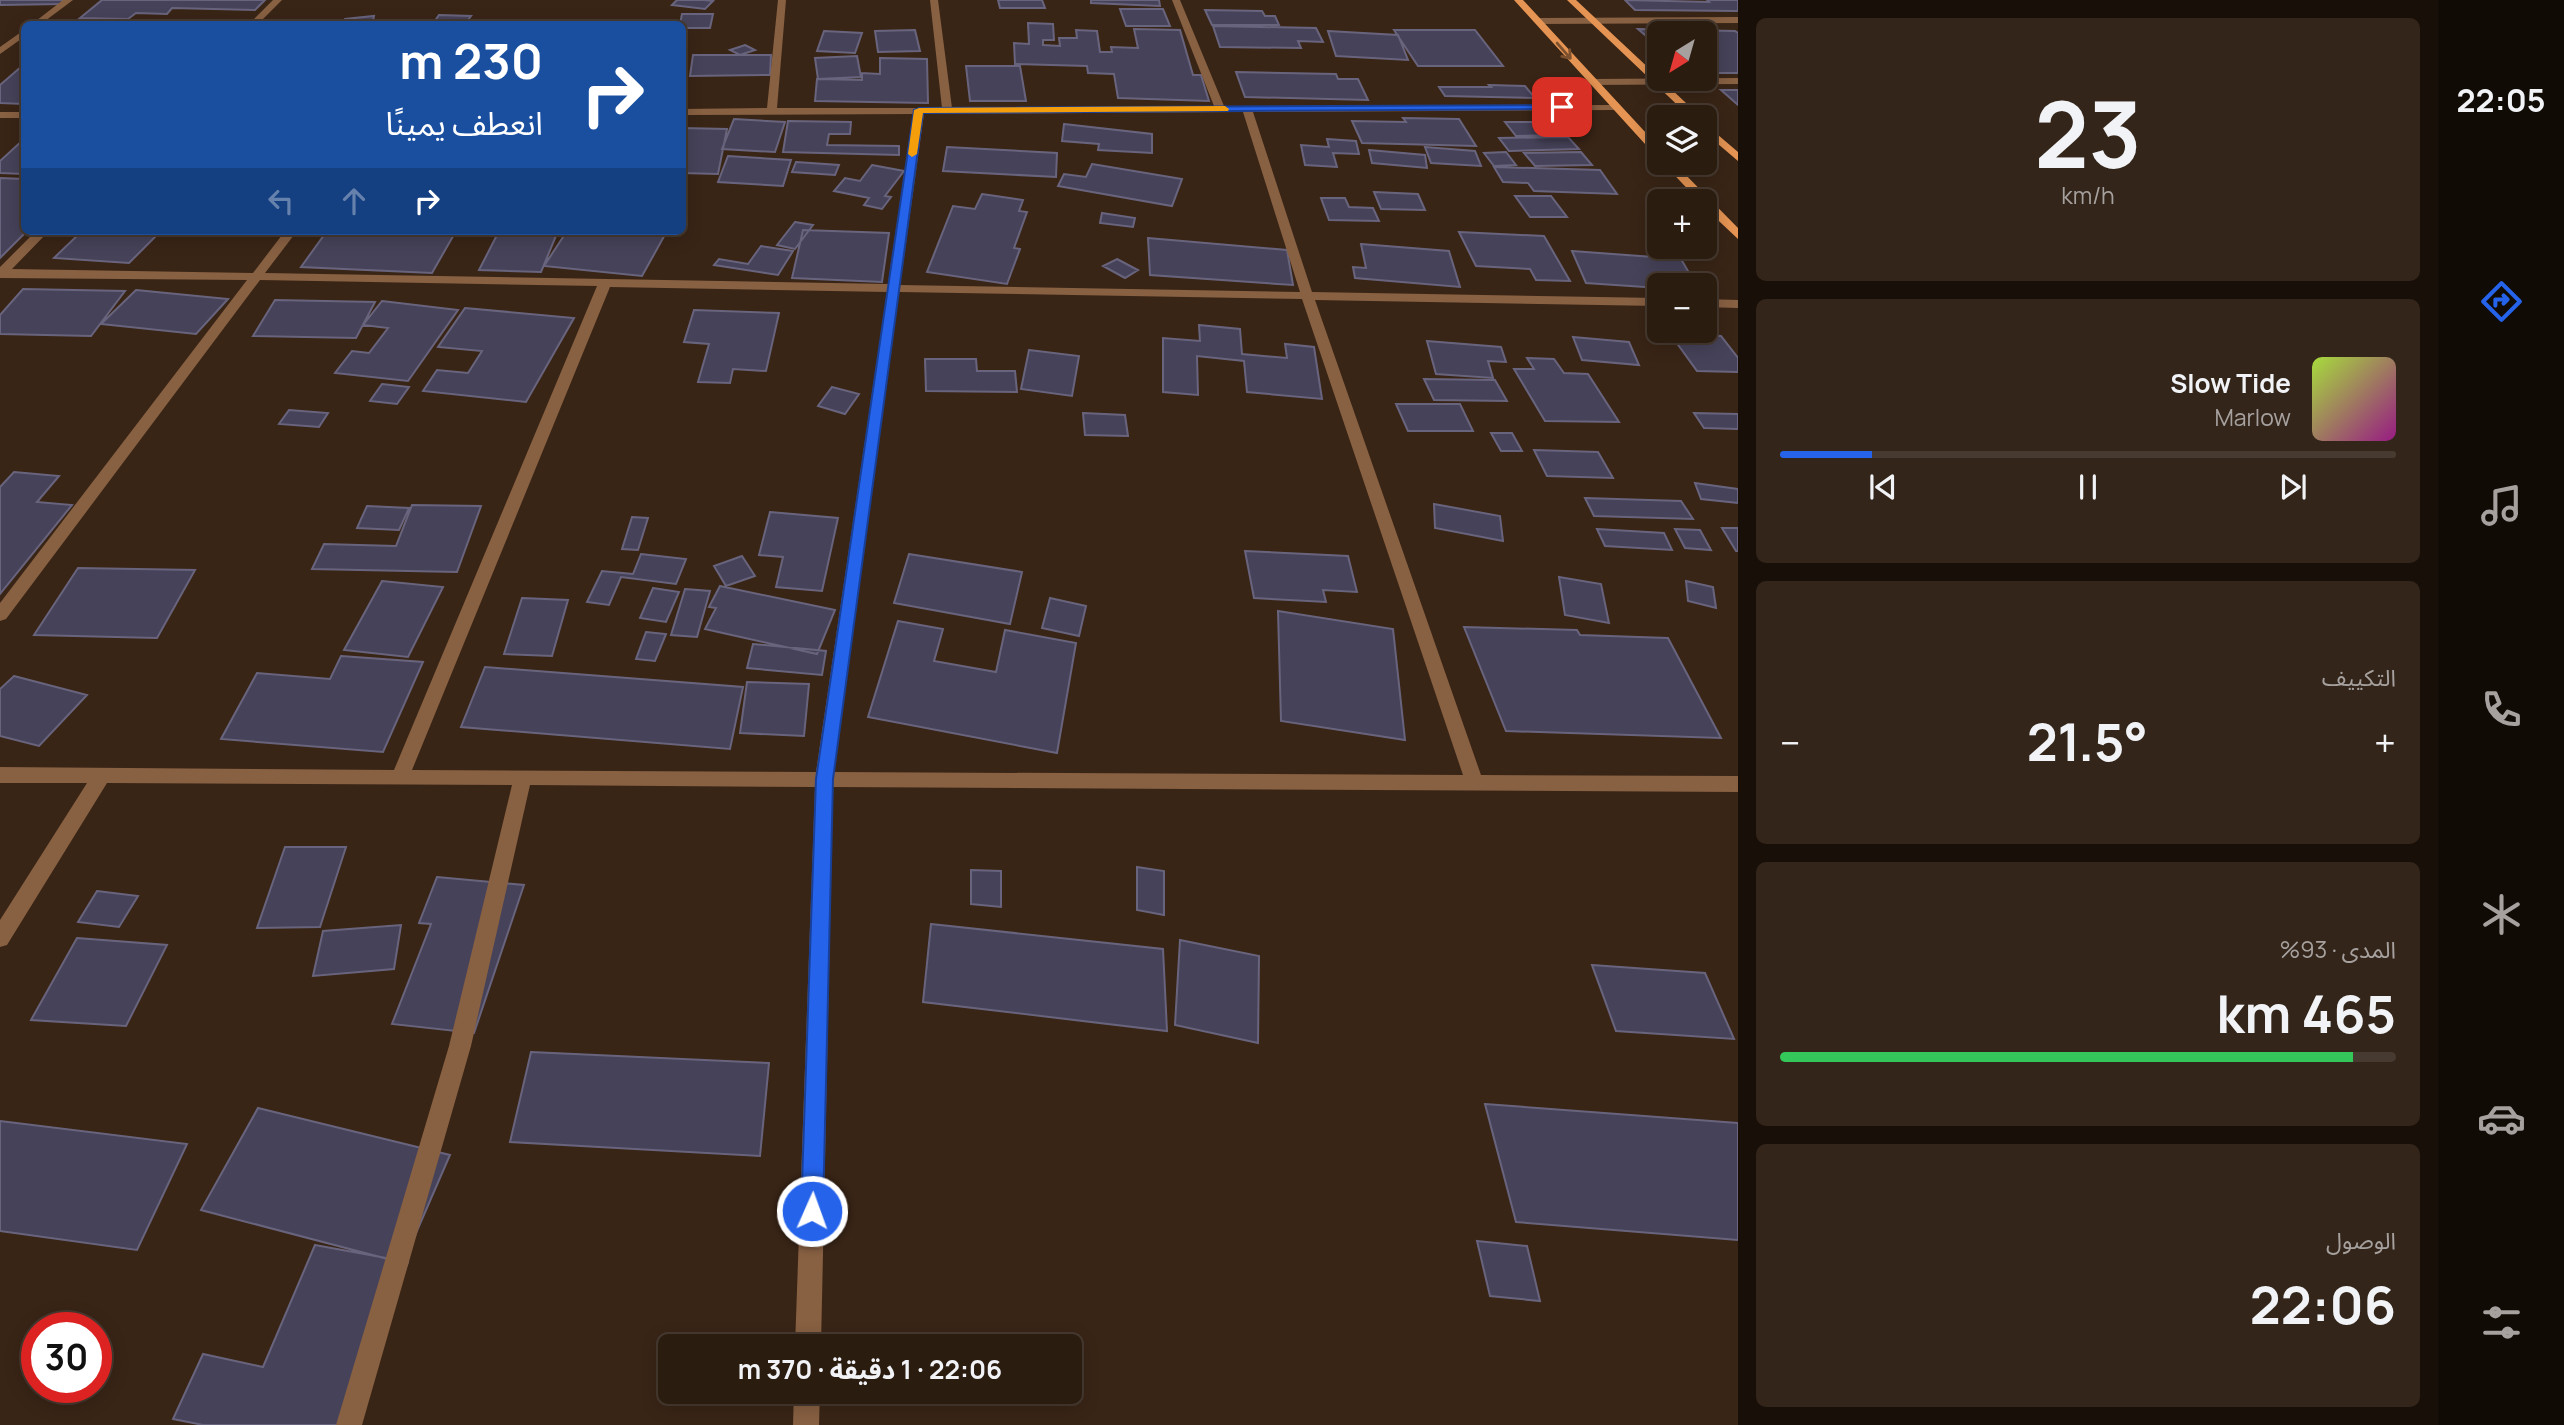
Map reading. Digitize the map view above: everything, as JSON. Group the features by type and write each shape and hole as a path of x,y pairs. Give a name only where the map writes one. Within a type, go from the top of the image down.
{"main road":[{"path":"1518,0 1647,141"},
{"path":"1571,0 1647,71"},
{"path":"1669,91 1683,105"},
{"path":"1717,138 1738,158"},
{"path":"1680,175 1738,235"}],"street":[{"path":"40,21 69,0"},
{"path":"256,21 278,0"},
{"path":"772,111 782,0"},
{"path":"934,0 947,110"},
{"path":"1176,0 1220,109"},
{"path":"1538,21 1738,20"},
{"path":"0,51 21,35"},
{"path":"1717,81 1738,81"},
{"path":"1591,82 1647,82"},
{"path":"686,112 1614,107"},
{"path":"1247,109 1307,295 1474,781"},
{"path":"808,1334 824,779 919,110"},
{"path":"0,115 21,115"},
{"path":"1,272 39,235"},
{"path":"0,615 288,235"},
{"path":"1,272 1647,302"},
{"path":"400,777 605,283"},
{"path":"1717,303 1738,304"},
{"path":"0,775 1738,784"},
{"path":"0,938 102,775"},
{"path":"349,1425 460,1046 523,777"},
{"path":"806,1425 807,1404"}],"building":[{"path":"0,0 66,0 62,4 0,5"},
{"path":"102,0 265,0 255,10 172,8 167,14 136,13 128,19 80,18"},
{"path":"677,0 713,1 705,9 672,5"},
{"path":"998,0 1042,0 1045,8 1000,8"},
{"path":"1091,0 1159,0 1160,6 1091,3"},
{"path":"1625,0 1738,0 1738,11 1635,10"},
{"path":"1120,9 1163,9 1170,26 1126,26"},
{"path":"1205,10 1262,11 1265,16 1275,16 1279,25 1212,25"},
{"path":"682,14 713,14 710,28 686,28 686,21 681,21"},
{"path":"439,15 471,16 467,21 435,21"},
{"path":"374,16 373,21 345,19"},
{"path":"291,20 342,20 341,21"},
{"path":"1028,23 1053,24 1054,40 1043,40 1043,45 1060,46 1059,38 1077,38 1076,30 1097,31 1100,52 1112,52 1111,47 1138,48 1134,29 1180,30 1193,75 1201,75 1209,101 1118,98 1114,74 1088,73 1087,66 1015,64 1014,43 1029,44"},
{"path":"1213,26 1316,28 1323,42 1298,41 1301,48 1220,47"},
{"path":"1638,29 1647,29 1647,37"},
{"path":"915,30 920,51 878,52 875,31"},
{"path":"1394,30 1475,30 1503,66 1418,66"},
{"path":"824,31 862,33 855,53 817,51"},
{"path":"1328,31 1398,35 1408,60 1336,56"},
{"path":"1717,31 1738,33 1738,73 1717,73"},
{"path":"745,45 755,50 740,55 730,50"},
{"path":"693,55 771,55 770,75 690,76"},
{"path":"857,56 861,77 818,79 815,58"},
{"path":"880,58 927,59 928,103 815,101 817,79 862,80 862,73 880,74"},
{"path":"966,66 1020,66 1026,101 970,101"},
{"path":"21,67 21,104 0,103 0,85"},
{"path":"1236,72 1336,74 1338,79 1358,79 1368,100 1245,97"},
{"path":"1489,85 1525,86 1535,98 1445,96 1439,87 1491,87"},
{"path":"1721,90 1738,90 1738,105"},
{"path":"1403,118 1459,119 1476,146 1362,143 1352,121 1406,122"},
{"path":"734,119 785,122 775,152 722,149"},
{"path":"788,121 851,122 850,134 829,134 827,145 899,146 899,155 783,152"},
{"path":"1505,122 1555,122 1567,135 1516,136"},
{"path":"1064,124 1152,134 1152,153 1098,150 1099,144 1062,141"},
{"path":"686,128 727,129 718,174 686,173"},
{"path":"1568,137 1579,149 1509,151 1499,138"},
{"path":"1327,139 1356,141 1359,154 1333,153 1337,167 1305,165 1301,145 1329,147"},
{"path":"21,142 21,174 0,173 0,161"},
{"path":"947,147 1057,153 1056,177 943,171"},
{"path":"1425,147 1475,151 1481,166 1431,163"},
{"path":"1369,150 1425,155 1427,168 1372,163"},
{"path":"1506,152 1516,165 1494,166 1484,153"},
{"path":"1581,152 1592,165 1535,166 1524,153"},
{"path":"728,156 791,160 783,186 718,182"},
{"path":"796,162 839,165 835,175 792,172"},
{"path":"1092,164 1182,179 1172,206 1058,186 1064,174 1086,177"},
{"path":"872,165 904,171 885,196 891,197 882,209 864,205 869,198 834,191 845,178 860,181"},
{"path":"1494,167 1600,170 1617,194 1534,191 1528,183 1503,182"},
{"path":"0,178 21,179 23,235 0,258"},
{"path":"1374,192 1418,194 1425,210 1381,209"},
{"path":"982,194 1023,200 1019,211 1027,212 1014,248 1020,249 1007,284 927,272 953,206 975,209"},
{"path":"1515,196 1551,196 1567,217 1530,217"},
{"path":"1321,198 1345,198 1349,207 1373,208 1379,221 1329,220"},
{"path":"1102,213 1135,218 1133,227 1100,223"},
{"path":"795,222 813,225 795,249 777,245"},
{"path":"803,230 889,233 882,282 792,278"},
{"path":"1459,232 1544,236 1570,281 1536,280 1530,269 1476,266"},
{"path":"78,235 157,235 129,263 54,258"},
{"path":"324,235 454,235 432,273 301,267"},
{"path":"497,235 556,235 541,272 479,270"},
{"path":"564,235 665,235 642,276 544,266"},
{"path":"1148,238 1287,250 1293,285 1150,275"},
{"path":"1361,244 1449,251 1460,287 1355,278 1353,267 1366,268"},
{"path":"761,246 793,251 778,275 714,265 719,259 748,264"},
{"path":"1572,251 1647,257 1647,259 1681,259 1689,273 1647,273 1647,287 1586,283"},
{"path":"1117,259 1138,270 1125,278 1103,266"},
{"path":"23,289 125,291 91,336 0,334 0,315"},
{"path":"136,290 228,299 196,334 101,324"},
{"path":"275,300 375,302 356,338 253,336"},
{"path":"382,301 458,310 408,381 335,373 352,351 369,353 388,328 363,325"},
{"path":"465,308 574,318 526,402 423,391 437,370 468,373 482,351 438,347"},
{"path":"694,310 779,313 766,371 733,369 730,383 698,382 709,344 684,342"},
{"path":"1199,325 1240,329 1242,354 1287,358 1285,344 1314,347 1322,399 1247,392 1244,361 1197,356 1198,395 1163,392 1163,338 1200,341"},
{"path":"1717,336 1721,336 1738,358 1738,372 1697,371 1677,343 1717,343"},
{"path":"1573,337 1629,342 1639,365 1582,360"},
{"path":"1427,341 1501,347 1506,362 1488,361 1493,378 1436,374"},
{"path":"1029,350 1079,356 1072,396 1021,389"},
{"path":"1527,358 1554,359 1564,373 1588,374 1619,422 1545,421 1514,369 1534,369"},
{"path":"925,359 976,359 977,371 1015,371 1017,392 926,391"},
{"path":"1424,379 1495,380 1507,401 1434,400"},
{"path":"382,384 409,387 397,404 370,401"},
{"path":"832,387 859,394 845,414 818,406"},
{"path":"1396,404 1460,404 1473,431 1408,431"},
{"path":"289,410 328,413 319,427 279,424"},
{"path":"1083,413 1125,415 1128,436 1085,435"},
{"path":"1694,413 1738,414 1738,429 1704,428"},
{"path":"1491,433 1512,433 1522,451 1501,451"},
{"path":"1534,450 1598,452 1613,478 1547,476"},
{"path":"14,472 59,476 37,502 72,505 0,594 0,487"},
{"path":"1695,483 1738,489 1738,503 1701,499"},
{"path":"1585,498 1681,501 1693,519 1594,516"},
{"path":"1434,504 1500,516 1503,541 1435,528"},
{"path":"412,505 481,506 457,572 312,569 324,544 396,546"},
{"path":"367,506 409,508 399,530 357,528"},
{"path":"770,512 838,518 822,591 776,587 783,557 759,555"},
{"path":"632,517 648,518 638,550 622,549"},
{"path":"1722,528 1738,528 1738,551 1736,551"},
{"path":"1597,529 1664,533 1672,550 1605,546"},
{"path":"1675,529 1700,530 1711,550 1685,548"},
{"path":"1245,551 1348,556 1357,592 1323,590 1326,602 1254,598"},
{"path":"641,554 686,559 676,584 621,577 609,605 587,602 602,571 633,574"},
{"path":"909,554 1022,572 1010,624 894,603"},
{"path":"742,556 755,576 726,586 714,566"},
{"path":"78,568 195,570 157,638 34,635"},
{"path":"1559,577 1601,584 1609,623 1565,615"},
{"path":"382,581 443,587 408,657 344,650"},
{"path":"1686,581 1713,587 1716,608 1688,601"},
{"path":"720,586 835,610 817,654 705,629 716,608 709,607"},
{"path":"653,588 679,592 666,622 640,618"},
{"path":"685,589 710,591 697,637 671,635"},
{"path":"522,598 568,600 552,656 504,654"},
{"path":"1050,598 1086,606 1079,636 1042,628"},
{"path":"1278,611 1393,629 1405,740 1281,721"},
{"path":"898,621 943,629 934,661 996,672 1005,630 1076,643 1057,753 868,717"},
{"path":"1464,627 1577,630 1580,635 1668,638 1721,738 1506,731"},
{"path":"646,632 666,634 655,661 636,659"},
{"path":"753,644 826,651 822,675 747,668"},
{"path":"341,656 423,662 383,752 221,739 257,673 330,679"},
{"path":"485,667 743,687 730,749 461,727"},
{"path":"14,676 87,695 39,746 0,736 0,689"},
{"path":"747,682 809,684 804,736 740,733"},
{"path":"285,847 346,847 320,927 257,928"},
{"path":"1137,867 1164,871 1164,915 1137,910"},
{"path":"971,870 1001,871 1001,907 971,904"},
{"path":"437,877 524,885 474,1033 392,1024 431,924 419,923"},
{"path":"97,891 138,896 119,927 78,922"},
{"path":"931,924 1163,949 1167,1031 923,1002"},
{"path":"401,925 394,969 313,976 323,931"},
{"path":"77,938 167,945 126,1026 31,1020"},
{"path":"1180,940 1259,956 1258,1043 1175,1025"},
{"path":"1592,965 1705,973 1734,1039 1616,1031"},
{"path":"531,1052 769,1063 760,1156 510,1142"},
{"path":"1485,1104 1738,1123 1738,1240 1516,1222"},
{"path":"258,1108 450,1155 403,1263 201,1210"},
{"path":"0,1121 187,1144 137,1250 0,1231"},
{"path":"1477,1241 1527,1246 1540,1301 1490,1296"},
{"path":"315,1245 408,1262 347,1425 203,1425 173,1419 203,1354 263,1367"}],"slow traffic":[{"path":"912,154 919,110 1225,109"}],"route":[{"path":"812,1211 824,779 919,110 1562,107"}]}
